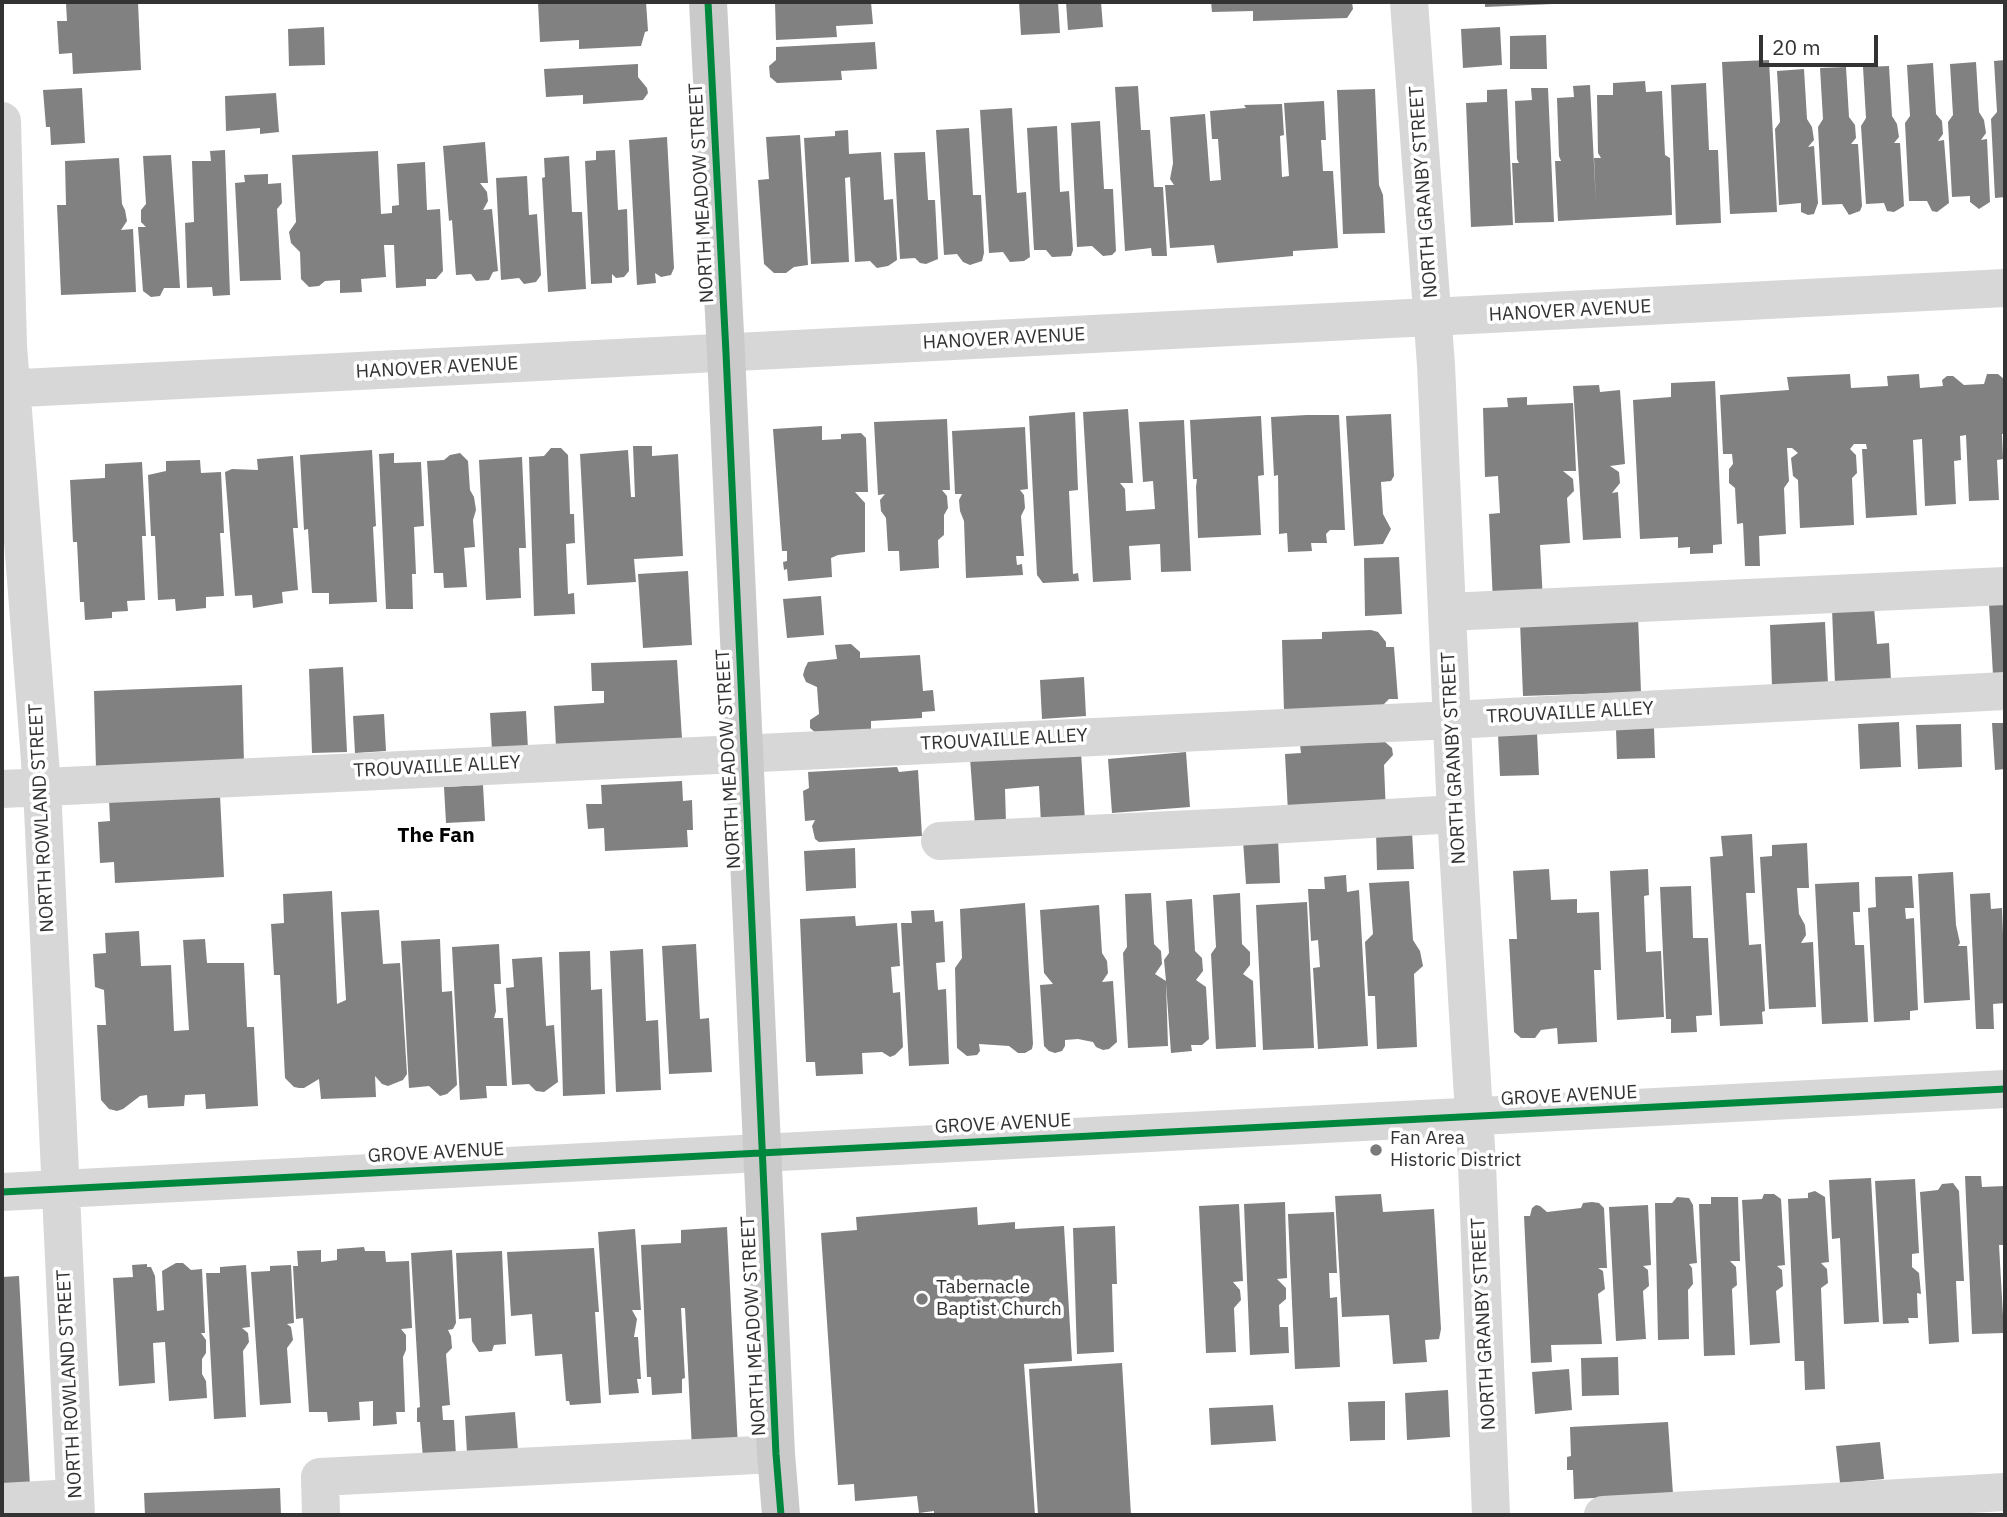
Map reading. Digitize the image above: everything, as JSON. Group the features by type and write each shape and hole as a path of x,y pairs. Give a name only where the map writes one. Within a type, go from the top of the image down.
{"main road":[{"name":"NORTH MEADOW STREET","path":"708,2 781,1515"}],"street":[{"name":"NORTH GRANBY STREET","path":"1409,2 1433,318 1491,1515"},
{"name":"NORTH ROWLAND STREET","path":"2,121 6,389 42,787 75,1506"},
{"name":"HANOVER AVENUE","path":"6,389 2005,288"},
{"path":"1447,612 2005,586"},
{"name":"TROUVAILLE ALLEY","path":"2,789 2005,691"},
{"path":"940,841 1456,814"},
{"name":"GROVE AVENUE","path":"2,1192 2005,1089"},
{"path":"321,1515 320,1477 776,1454"},
{"path":"1603,1515 2005,1492"},
{"path":"2,1502 75,1506"}],"building":[{"path":"138,2 141,70 73,74 72,53 59,54 57,21 67,21 66,3"},
{"path":"538,2 646,2 648,31 645,32 641,46 579,49 579,40 540,42"},
{"path":"775,2 871,2 873,24 836,26 837,37 776,40"},
{"path":"1019,2 1058,2 1060,33 1021,35"},
{"path":"1066,2 1101,2 1103,27 1068,30"},
{"path":"1211,2 1352,2 1353,9 1347,18 1253,21 1253,11 1212,12"},
{"path":"1485,2 1553,2 1553,4 1485,7"},
{"path":"324,27 325,65 289,66 288,29"},
{"path":"1500,27 1502,65 1463,68 1461,29"},
{"path":"1546,35 1547,69 1510,69 1510,36"},
{"path":"875,42 877,69 841,71 842,80 777,83 770,77 769,66 776,60 776,47"},
{"path":"1769,60 1777,212 1730,214 1722,62"},
{"path":"2005,60 2005,197 1995,198 1991,119 1997,112 1994,61"},
{"path":"1976,62 1979,112 1984,120 1986,133 1981,140 1987,139 1990,202 1979,209 1970,202 1970,196 1952,197 1948,122 1953,115 1950,64"},
{"path":"1933,63 1936,114 1942,121 1943,134 1938,141 1944,140 1949,203 1937,212 1932,211 1927,201 1909,201 1905,123 1910,116 1907,65"},
{"path":"638,64 638,77 648,93 643,100 583,104 583,95 546,97 544,69"},
{"path":"1889,66 1892,116 1897,124 1899,137 1894,143 1900,143 1904,206 1894,212 1887,211 1884,203 1866,204 1861,126 1866,118 1863,67"},
{"path":"1846,67 1849,117 1855,125 1856,138 1851,144 1858,144 1862,206 1860,211 1849,215 1842,204 1822,205 1818,127 1823,119 1820,68"},
{"path":"1804,69 1807,119 1812,127 1814,140 1808,147 1814,146 1818,203 1814,214 1808,215 1801,212 1801,203 1779,205 1775,129 1780,122 1777,71"},
{"path":"1645,81 1646,92 1662,91 1665,155 1670,158 1672,215 1558,221 1555,161 1561,161 1557,98 1574,97 1573,86 1590,85 1596,204 1594,158 1601,158 1598,153 1597,95 1613,95 1613,83"},
{"path":"1706,83 1709,150 1718,150 1721,223 1676,225 1671,85"},
{"path":"1138,86 1141,130 1150,130 1154,187 1163,187 1167,256 1152,256 1151,248 1125,251 1115,87"},
{"path":"82,88 85,143 51,145 50,127 46,127 43,90"},
{"path":"1531,88 1548,88 1554,222 1515,223 1512,163 1519,163 1515,101 1532,100"},
{"path":"1375,89 1379,185 1383,195 1385,233 1343,234 1337,90"},
{"path":"1507,89 1513,225 1471,227 1466,103 1487,102 1487,90"},
{"path":"276,93 279,132 260,134 260,128 226,131 225,96"},
{"path":"1324,101 1326,140 1321,140 1323,171 1333,171 1338,248 1293,251 1293,256 1217,263 1214,245 1170,248 1165,185 1174,185 1170,179 1173,163 1170,117 1205,114 1210,181 1221,180 1218,139 1212,139 1210,111 1246,108 1244,105 1282,104 1282,177 1289,176 1284,103"},
{"path":"1012,108 1017,193 1026,192 1030,257 1024,261 1010,262 1003,252 989,253 980,110"},
{"path":"1100,121 1104,189 1113,189 1116,251 1112,255 1103,256 1092,246 1077,247 1071,123"},
{"path":"1057,126 1060,192 1069,191 1073,250 1071,256 1052,257 1046,250 1034,250 1027,128"},
{"path":"969,128 973,195 981,195 984,253 982,261 970,265 963,262 957,254 944,255 936,130"},
{"path":"848,130 849,154 881,152 884,200 893,199 897,260 888,266 877,268 870,261 855,262 850,177 845,178 849,262 811,264 804,138 835,136 835,131"},
{"path":"800,135 808,265 794,267 786,273 774,273 764,264 758,180 769,179 766,137"},
{"path":"667,137 674,268 671,275 661,277 655,273 656,283 637,285 629,140"},
{"path":"485,142 488,183 480,183 487,192 488,201 483,210 492,209 498,271 493,272 489,280 476,281 471,274 456,275 443,146"},
{"path":"225,150 230,295 213,296 212,287 187,288 185,223 194,222 192,161 211,161 210,151"},
{"path":"615,150 618,210 627,209 629,271 624,277 616,278 612,274 612,283 591,284 585,161 596,160 596,151"},
{"path":"378,151 381,214 392,213 392,206 399,205 397,164 425,162 427,210 440,209 443,271 436,279 426,279 426,286 396,288 394,245 384,245 386,277 361,279 362,292 340,293 340,280 325,281 319,286 309,287 301,279 300,252 291,243 289,232 296,222 292,155"},
{"path":"925,152 928,200 935,200 938,259 926,264 915,258 900,259 894,153"},
{"path":"171,155 180,288 164,288 160,296 151,297 143,291 138,227 146,227 141,222 141,210 146,204 143,156"},
{"path":"569,156 572,212 582,212 586,289 548,292 542,178 545,177 544,158"},
{"path":"119,158 122,204 127,221 121,230 133,229 136,292 61,295 57,205 66,205 65,161"},
{"path":"268,174 268,184 281,183 282,203 277,209 281,280 240,281 235,183 245,182 244,175"},
{"path":"527,176 529,215 537,214 541,275 536,282 524,284 519,278 501,280 496,178"},
{"path":"1850,374 1851,388 1888,386 1887,376 1919,374 1920,388 1943,386 1942,380 1947,376 1953,376 1964,385 1984,384 1987,374 1998,374 2005,380 2003,459 1997,460 1999,500 1969,501 1966,435 1960,436 1961,460 1954,461 1956,504 1925,506 1922,439 1913,440 1917,515 1866,518 1862,449 1867,449 1866,444 1854,444 1850,449 1856,455 1857,473 1852,478 1854,525 1800,528 1798,480 1793,476 1791,458 1798,453 1787,448 1789,481 1784,488 1786,534 1759,536 1760,566 1745,566 1743,523 1737,524 1735,488 1729,483 1732,454 1723,454 1720,395 1789,390 1787,377"},
{"path":"1715,381 1722,544 1713,545 1713,553 1690,554 1690,547 1678,548 1678,537 1640,539 1633,400 1671,397 1671,383"},
{"path":"1599,385 1600,392 1620,390 1625,464 1610,466 1619,472 1620,483 1612,493 1618,492 1621,538 1583,540 1573,386"},
{"path":"1527,397 1527,405 1573,403 1576,471 1563,471 1573,479 1574,491 1567,498 1570,543 1540,545 1543,601 1493,603 1489,514 1500,513 1498,476 1485,477 1483,408 1508,407 1507,398"},
{"path":"1128,409 1133,483 1120,483 1125,489 1126,511 1155,509 1153,481 1143,482 1139,422 1184,420 1191,571 1161,572 1160,544 1129,546 1131,580 1093,582 1083,412"},
{"path":"1075,412 1078,490 1069,491 1073,574 1078,573 1079,581 1043,583 1037,575 1029,416"},
{"path":"1391,414 1394,476 1391,481 1381,482 1383,514 1391,529 1383,544 1354,546 1346,416"},
{"path":"1339,415 1345,530 1330,530 1326,534 1327,543 1311,543 1312,551 1288,552 1287,533 1279,534 1278,475 1274,476 1271,417"},
{"path":"1261,416 1264,475 1258,476 1261,535 1198,538 1197,479 1193,479 1190,420"},
{"path":"947,419 950,490 942,490 947,496 948,508 944,515 944,535 938,540 939,568 900,571 899,551 888,551 886,518 881,511 880,500 885,494 878,495 874,422"},
{"path":"822,426 822,440 841,439 841,434 861,433 866,438 868,492 855,492 865,503 865,552 831,558 832,577 788,581 783,562 787,561 787,551 782,551 773,429"},
{"path":"1025,427 1028,489 1020,490 1024,495 1025,508 1021,516 1024,556 1016,556 1017,565 1022,564 1023,575 966,578 964,521 959,500 962,494 955,494 952,431"},
{"path":"633,446 652,446 652,456 678,454 683,556 634,559 636,582 587,585 580,454 628,450 631,497 635,497"},
{"path":"551,448 561,448 568,455 570,514 574,514 575,543 566,544 568,594 574,593 575,614 534,616 529,457 544,456"},
{"path":"372,450 377,602 329,604 329,593 312,593 308,529 304,530 300,455"},
{"path":"394,453 394,463 421,462 424,526 414,527 416,574 412,574 413,609 386,609 379,454"},
{"path":"460,453 468,461 470,490 474,497 475,547 464,548 467,587 444,588 443,573 434,573 427,461 444,460 450,455"},
{"path":"293,456 298,528 293,528 298,590 282,592 283,603 253,608 252,595 235,596 225,472 232,469 258,470 257,459"},
{"path":"522,457 526,548 519,548 521,598 486,600 479,460"},
{"path":"200,460 201,473 221,472 224,533 220,533 224,596 206,597 206,608 176,611 175,599 158,600 155,536 151,536 148,475 166,471 166,461"},
{"path":"142,462 146,536 142,536 145,600 127,601 128,611 112,612 112,618 85,620 84,602 80,602 77,542 73,542 70,480 105,478 105,464"},
{"path":"1399,557 1402,614 1365,616 1364,558"},
{"path":"688,571 692,645 643,648 638,574"},
{"path":"821,596 824,635 787,638 783,599"},
{"path":"2005,603 2005,675 1993,675 1989,604"},
{"path":"1874,607 1877,644 1889,643 1891,681 1835,684 1832,609"},
{"path":"1638,616 1641,692 1523,696 1520,622"},
{"path":"1825,622 1828,684 1772,687 1770,625"},
{"path":"1322,632 1378,632 1386,642 1386,647 1394,647 1398,699 1389,699 1382,706 1284,711 1282,640 1322,639"},
{"path":"851,644 860,652 860,658 920,655 923,691 933,690 935,711 922,712 922,718 871,721 871,731 816,733 810,728 810,720 819,714 817,687 806,682 803,675 805,668 808,662 837,659 835,645"},
{"path":"677,660 682,739 556,747 554,706 604,703 604,691 592,691 591,663"},
{"path":"343,667 347,752 312,753 309,669"},
{"path":"1084,677 1086,716 1042,719 1040,680"},
{"path":"242,685 244,764 96,769 94,691"},
{"path":"526,711 528,749 492,751 490,713"},
{"path":"384,714 386,751 355,753 353,716"},
{"path":"1899,722 1901,767 1860,769 1858,724"},
{"path":"1992,723 2005,723 2005,769 1995,770"},
{"path":"1961,724 1962,767 1918,769 1916,725"},
{"path":"1654,728 1655,758 1617,759 1616,729"},
{"path":"1537,733 1539,775 1500,776 1498,735"},
{"path":"1385,742 1392,748 1393,755 1384,765 1386,814 1288,812 1285,754 1301,753 1300,745"},
{"path":"1081,751 1085,821 1041,823 1039,786 1005,789 1006,823 975,825 970,758"},
{"path":"1186,752 1190,807 1112,813 1108,759"},
{"path":"897,767 899,772 918,770 922,836 819,842 815,839 812,826 815,820 805,821 803,791 809,788 808,772"},
{"path":"682,781 683,801 692,800 693,830 687,830 688,847 605,851 604,828 588,829 586,804 602,804 601,785"},
{"path":"483,785 485,821 446,823 444,787"},
{"path":"220,795 224,877 115,883 114,862 100,863 98,822 110,821 109,800"},
{"path":"1412,831 1414,869 1377,870 1376,832"},
{"path":"1752,834 1755,893 1746,893 1749,945 1761,944 1765,1011 1762,1012 1763,1024 1720,1026 1710,857 1723,856 1721,836"},
{"path":"1278,838 1280,883 1246,884 1243,840"},
{"path":"1807,843 1809,888 1797,888 1799,914 1805,925 1806,935 1801,943 1813,942 1816,1007 1769,1009 1760,857 1772,856 1772,845"},
{"path":"855,848 856,888 806,891 804,851"},
{"path":"1549,869 1551,900 1577,899 1577,913 1599,912 1601,970 1594,970 1597,1042 1558,1044 1557,1028 1541,1030 1535,1038 1521,1038 1514,1032 1509,939 1517,939 1513,871"},
{"path":"1648,869 1649,895 1644,896 1646,952 1661,951 1664,1017 1617,1020 1610,871"},
{"path":"1953,872 1956,925 1960,943 1958,946 1967,946 1970,1000 1924,1003 1918,874"},
{"path":"1346,875 1347,892 1359,890 1368,1046 1318,1049 1313,968 1320,967 1318,940 1311,941 1308,889 1325,889 1324,877"},
{"path":"1912,876 1914,908 1905,908 1906,919 1914,918 1918,1010 1910,1011 1910,1020 1874,1022 1868,908 1876,907 1875,877"},
{"path":"1409,881 1413,940 1420,951 1423,966 1414,974 1417,1047 1377,1049 1375,996 1368,996 1365,942 1373,934 1369,883"},
{"path":"1859,882 1860,912 1853,912 1855,945 1864,945 1868,1022 1822,1024 1815,884"},
{"path":"1691,886 1693,938 1708,938 1712,1015 1696,1016 1697,1032 1671,1033 1671,1019 1666,1019 1660,887"},
{"path":"332,891 337,1004 346,1000 341,912 379,910 383,964 400,963 407,1074 403,1080 388,1086 375,1076 376,1097 321,1099 319,1079 299,1088 285,1078 280,975 274,975 271,924 284,923 283,894"},
{"path":"1151,893 1154,944 1161,951 1162,964 1155,974 1166,981 1164,960 1169,953 1166,901 1192,899 1195,951 1202,958 1203,971 1196,980 1206,987 1209,1039 1202,1045 1191,1045 1192,1051 1171,1053 1166,983 1168,1046 1128,1048 1123,953 1127,947 1125,894"},
{"path":"1240,893 1242,944 1250,952 1250,965 1243,974 1253,981 1256,1047 1216,1049 1211,954 1216,947 1213,895"},
{"path":"1990,893 1991,909 2002,908 2005,934 2005,1003 1993,1004 1994,1029 1976,1029 1970,894"},
{"path":"1307,902 1314,1048 1263,1050 1256,905"},
{"path":"1025,903 1032,1049 1018,1053 1009,1046 979,1044 980,1051 977,1055 967,1056 957,1048 955,968 962,958 960,909"},
{"path":"1099,905 1102,953 1107,961 1108,973 1102,982 1113,981 1117,1042 1109,1049 1103,1050 1093,1042 1065,1040 1062,1051 1055,1053 1044,1046 1040,985 1053,984 1044,973 1040,910"},
{"path":"934,910 935,922 943,921 945,962 936,963 938,990 946,989 949,1064 909,1066 901,923 912,923 911,911"},
{"path":"855,916 856,926 897,923 900,966 891,967 893,993 900,992 903,1047 890,1057 882,1052 862,1053 863,1074 816,1076 815,1062 806,1062 800,919"},
{"path":"139,931 141,966 171,965 174,1031 189,1030 183,940 205,939 207,963 244,963 247,1027 254,1027 258,1106 206,1109 205,1094 185,1095 184,1106 148,1108 147,1095 140,1096 117,1111 109,1109 101,1100 97,1025 106,1025 104,990 95,987 93,954 106,953 105,933"},
{"path":"440,939 442,992 452,991 457,1085 447,1094 440,1096 429,1086 409,1088 401,941"},
{"path":"499,944 501,984 494,984 494,1018 503,1018 507,1086 486,1086 487,1098 460,1100 452,947"},
{"path":"696,944 700,1019 709,1018 712,1072 669,1074 662,946"},
{"path":"643,949 646,1021 658,1020 661,1090 616,1092 610,951"},
{"path":"590,951 591,990 602,989 605,1094 563,1096 559,952"},
{"path":"542,957 546,1026 554,1025 558,1082 544,1092 536,1091 529,1084 512,1085 506,988 514,987 512,959"},
{"path":"1965,1176 1981,1176 1982,1187 2005,1186 2005,1245 1999,1245 2004,1333 1972,1334"},
{"path":"1871,1178 1879,1322 1844,1324 1840,1238 1832,1239 1829,1180"},
{"path":"1915,1179 1919,1253 1912,1254 1912,1267 1919,1273 1921,1294 1917,1293 1918,1318 1908,1318 1909,1323 1883,1324 1875,1181"},
{"path":"1953,1183 1959,1191 1964,1281 1956,1281 1959,1342 1929,1344 1920,1192 1938,1190 1942,1184"},
{"path":"1815,1191 1825,1197 1829,1262 1821,1263 1827,1269 1828,1283 1821,1288 1825,1389 1805,1390 1804,1361 1795,1361 1788,1199 1808,1198 1808,1193"},
{"path":"1381,1194 1383,1212 1434,1209 1441,1329 1439,1339 1425,1340 1427,1362 1393,1364 1389,1315 1342,1317 1335,1196"},
{"path":"1764,1194 1774,1194 1781,1199 1785,1265 1777,1266 1782,1270 1783,1286 1776,1291 1780,1343 1750,1345 1742,1200 1762,1199"},
{"path":"1677,1197 1689,1198 1693,1205 1697,1263 1689,1264 1692,1268 1693,1284 1688,1290 1689,1339 1658,1340 1655,1203 1672,1203"},
{"path":"1711,1197 1738,1197 1740,1261 1730,1261 1736,1267 1737,1285 1732,1289 1735,1355 1704,1356 1699,1204 1711,1204"},
{"path":"1285,1202 1287,1278 1277,1279 1286,1288 1286,1299 1279,1305 1280,1327 1288,1327 1289,1353 1250,1355 1244,1204"},
{"path":"1583,1203 1599,1203 1604,1208 1607,1268 1598,1268 1603,1271 1605,1289 1598,1294 1602,1344 1551,1345 1552,1362 1531,1363 1524,1216 1530,1216 1536,1205 1547,1212 1581,1208"},
{"path":"1239,1204 1243,1281 1233,1282 1240,1290 1241,1300 1234,1308 1236,1352 1206,1353 1199,1206"},
{"path":"1648,1205 1651,1265 1643,1266 1648,1270 1649,1286 1643,1291 1646,1339 1616,1341 1609,1207"},
{"name":"Tabernacle Baptist Church","path":"977,1207 978,1225 1015,1222 1015,1229 1064,1226 1072,1361 1024,1364 1035,1515 934,1515 934,1511 919,1513 917,1496 855,1501 854,1484 838,1485 821,1233 857,1230 856,1217"},
{"path":"1334,1212 1337,1273 1329,1273 1330,1298 1337,1297 1340,1367 1295,1369 1288,1214"},
{"path":"1115,1226 1117,1284 1112,1284 1114,1352 1077,1354 1073,1228"},
{"path":"727,1227 738,1448 692,1450 685,1308 681,1308 685,1378 682,1379 682,1393 652,1395 651,1377 647,1377 641,1245 681,1243 681,1230"},
{"path":"635,1229 641,1310 632,1310 637,1319 634,1337 638,1337 641,1379 637,1379 639,1393 609,1395 598,1232"},
{"path":"364,1247 365,1251 385,1251 386,1262 409,1261 412,1328 401,1329 406,1335 403,1357 405,1412 396,1412 397,1424 373,1426 373,1401 359,1402 360,1420 328,1422 327,1412 309,1412 303,1318 296,1319 293,1266 298,1266 297,1251 321,1250 321,1262 337,1260 337,1249"},
{"path":"594,1248 599,1312 595,1312 601,1403 570,1405 569,1401 566,1401 562,1354 535,1356 532,1314 511,1316 507,1252"},
{"path":"452,1250 456,1323 453,1329 448,1330 452,1348 446,1354 450,1405 442,1406 443,1420 454,1420 456,1456 423,1458 420,1422 417,1422 417,1408 420,1407 411,1253"},
{"path":"502,1251 506,1344 494,1345 492,1351 479,1352 472,1341 471,1318 459,1319 456,1253"},
{"path":"176,1263 183,1263 191,1270 202,1269 205,1333 201,1333 206,1340 206,1353 202,1359 202,1374 206,1381 207,1398 169,1401 165,1342 153,1343 155,1383 119,1386 113,1278 133,1277 132,1265 147,1264 155,1276 157,1311 164,1310 162,1271"},
{"path":"246,1265 250,1327 242,1328 248,1333 249,1342 243,1351 246,1417 214,1419 206,1273 220,1273 220,1267"},
{"path":"291,1265 294,1323 287,1324 291,1327 293,1340 287,1348 291,1403 260,1405 251,1272 270,1271 270,1266"},
{"path":"19,1276 30,1486 2,1487 2,1277"},
{"path":"1618,1357 1619,1395 1582,1396 1581,1358"},
{"path":"1122,1363 1131,1515 1038,1515 1029,1369"},
{"path":"1569,1369 1572,1410 1535,1414 1532,1372"},
{"path":"1448,1390 1450,1437 1407,1440 1405,1393"},
{"path":"1385,1401 1385,1440 1350,1441 1348,1402"},
{"path":"1273,1405 1276,1441 1211,1445 1209,1408"},
{"path":"515,1412 518,1451 467,1454 465,1416"},
{"path":"1668,1422 1673,1494 1574,1499 1573,1470 1567,1470 1567,1457 1571,1456 1570,1427"},
{"path":"1880,1442 1884,1479 1840,1483 1836,1446"},
{"path":"280,1488 281,1515 145,1515 144,1493"}],"cycle path":[{"path":"708,2 781,1515"},
{"path":"2,1192 2005,1089"}],"place":[{"name":"Fan Area Historic District","path":"1376,1150"},
{"name":"Tabernacle Baptist Church","path":"922,1299"}],"district":[{"name":"The Fan","path":"436,836"}]}
